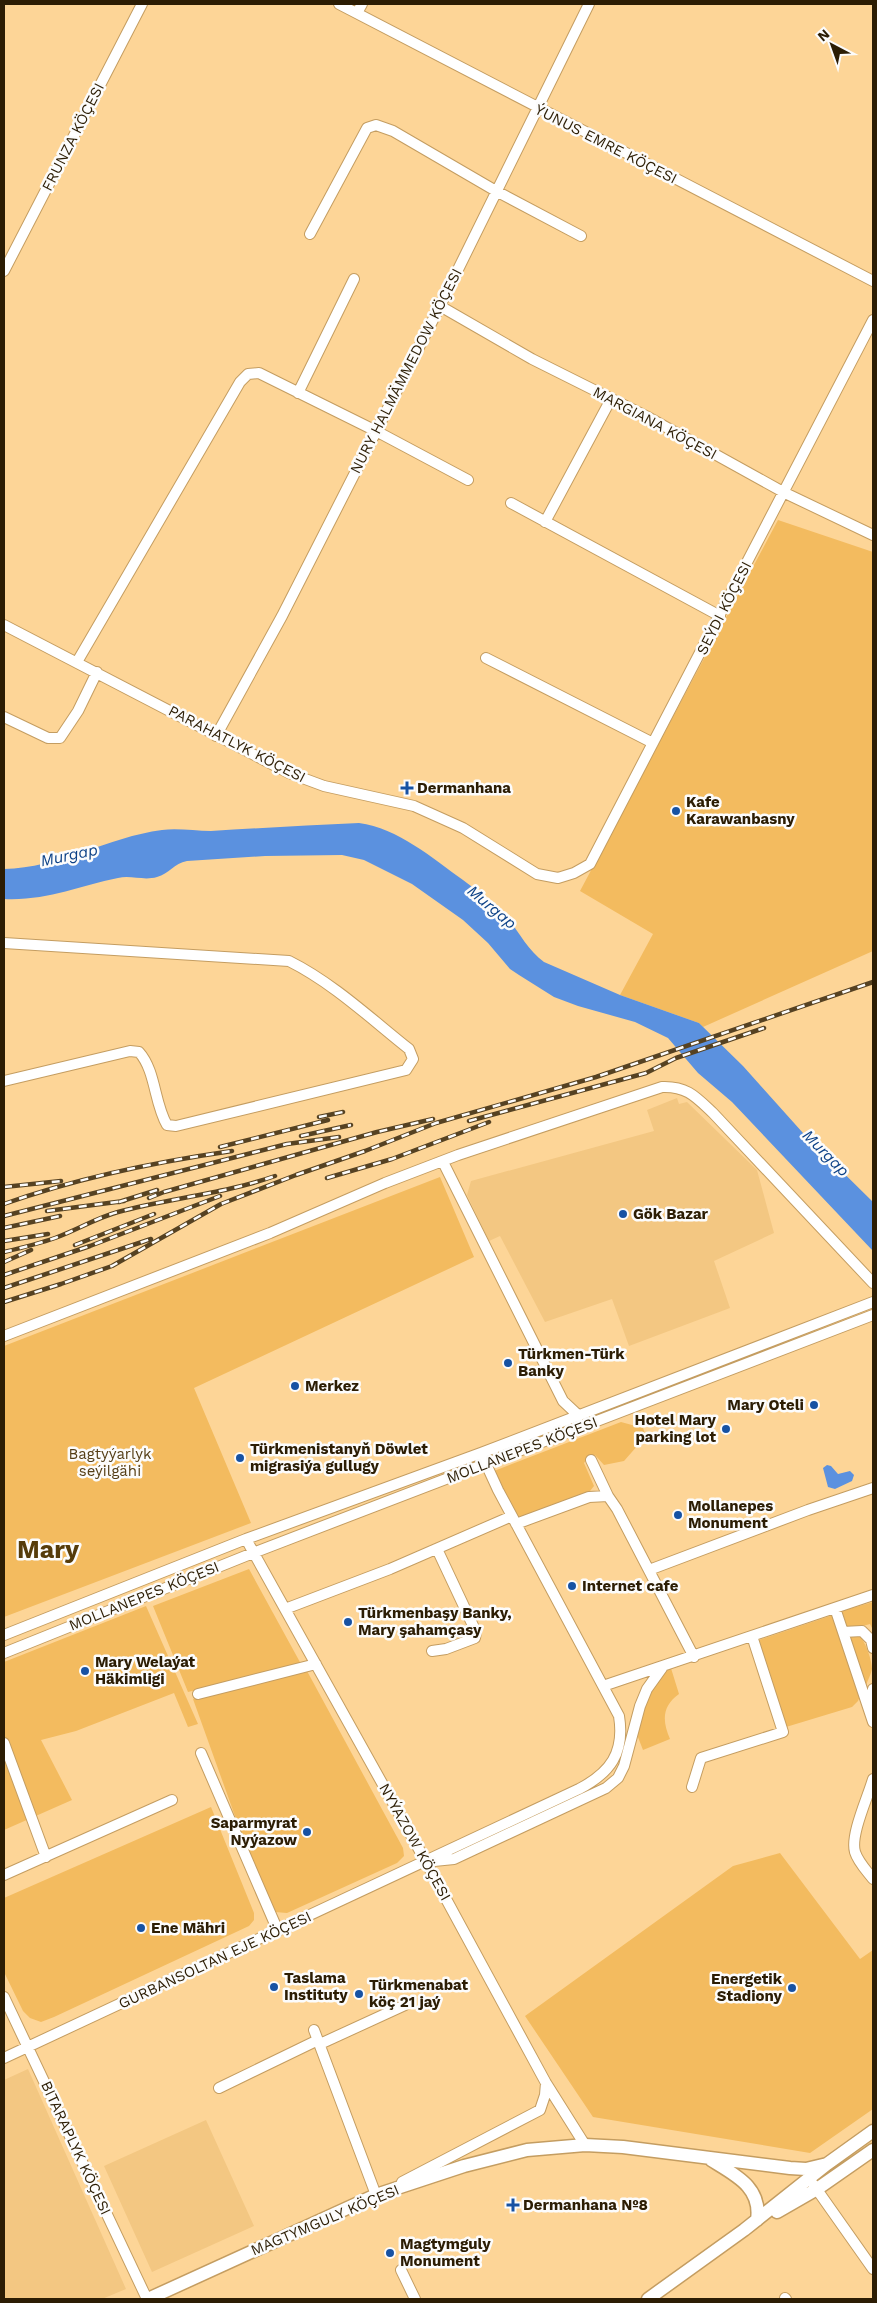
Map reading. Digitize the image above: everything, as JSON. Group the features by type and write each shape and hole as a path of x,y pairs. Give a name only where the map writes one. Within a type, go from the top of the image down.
{"main road":[{"path":"648,2299 811,2184 827,2164 873,2131"},
{"name":"MAGTYMGULY KÖÇESI","path":"148,2299 376,2195 495,2157 527,2150 585,2145 664,2151 799,2169 827,2164"},
{"path":"744,2230 811,2184 834,2178 873,2150"},
{"path":"706,2158 747,2184 757,2203 757,2220"},
{"name":"MAGTYMGULY KÖÇESI","path":"745,2163 811,2184"}],"street":[{"name":"FRUNZA KÖÇESI","path":"4,271 142,4"},
{"name":"ÝUNUS EMRE KÖÇESI","path":"339,4 360,8 537,108 873,281"},
{"name":"NURY HALMÄMMEDOW KÖÇESI","path":"216,736 282,616 440,306 589,4"},
{"path":"310,234 367,128 376,125 393,131 496,191 581,236"},
{"path":"298,393 354,279"},
{"name":"MARGIANA KÖÇESI","path":"440,306 532,359 611,399 785,493 873,535"},
{"name":"SEÝDI KÖÇESI","path":"558,878 574,873 590,864 770,518 785,493 873,320"},
{"path":"77,662 240,382 248,374 259,373 376,431 468,480"},
{"path":"545,522 611,399"},
{"path":"511,504 720,616"},
{"name":"PARAHATLYK KÖÇESI","path":"4,624 289,773 324,786 414,806 463,828 537,874 558,878"},
{"path":"486,658 654,743"},
{"path":"4,717 48,738 60,738 78,711 97,672"},
{"path":"4,943 288,961 308,971 338,991 409,1049 413,1059 406,1070 176,1126 167,1125 162,1116 146,1059 139,1052 130,1051 4,1081"},
{"path":"4,1336 270,1233 385,1183 557,1121 662,1088 673,1087 685,1090 713,1113 873,1283"},
{"path":"442,1162 563,1401 579,1416"},
{"name":"MOLLANEPES KÖÇESI","path":"4,1635 246,1539 579,1416 873,1302"},
{"name":"MOLLANEPES KÖÇESI","path":"4,1652 253,1552 873,1315"},
{"name":"GURBANSOLTAN EJE KÖÇESI","path":"4,2058 426,1862 598,1779 611,1766 621,1729 619,1716 514,1520 481,1453"},
{"path":"591,1460 608,1496 617,1509 694,1657"},
{"path":"649,1570 808,1510 873,1488"},
{"path":"285,1609 514,1520 589,1497 608,1496"},
{"name":"NYÝAZOW KÖÇESI","path":"246,1539 426,1862 546,2083 585,2145"},
{"path":"432,1651 446,1649 475,1638 476,1632 438,1549"},
{"path":"603,1686 650,1668 662,1668 873,1595"},
{"path":"835,1608 873,1722"},
{"path":"843,1632 862,1631 871,1640 873,1648"},
{"path":"692,1787 701,1758 782,1732 752,1636"},
{"path":"198,1694 316,1664"},
{"name":"GURBANSOLTAN EJE KÖÇESI","path":"426,1862 454,1859 606,1788 618,1778 624,1766 640,1706 647,1689 662,1668"},
{"path":"868,1708 873,1689"},
{"path":"4,1743 46,1857"},
{"path":"201,1753 222,1807 278,1931"},
{"path":"873,1779 856,1835 855,1852 861,1864 873,1879"},
{"path":"4,1875 172,1800"},
{"name":"BITARAPLYK KÖÇESI","path":"4,1997 148,2299"},
{"path":"218,2088 405,2005"},
{"path":"314,2030 376,2195 540,2110 545,2095 546,2083"},
{"path":"811,2184 873,2269"},
{"path":"401,2270 415,2299"}],"shaded area":[{"name":"Gök Bazar","path":"677,1098 679,1104 687,1102 757,1170 774,1233 714,1261 730,1308 629,1346 612,1299 545,1322 500,1236 489,1241 467,1195 471,1181 654,1131 647,1110"},
{"path":"28,2069 126,2289 102,2299 4,2299 4,2080"},
{"path":"206,2120 254,2226 152,2272 104,2166"}],"green space":[{"path":"778,520 873,552 873,951 703,1027 699,1023 620,995 653,934 580,891"},
{"name":"Bagtyýarlyk seýilgähi","path":"440,1177 474,1257 194,1388 251,1523 4,1617 4,1346"},
{"path":"621,1422 643,1428 646,1436 624,1461 604,1465 595,1455 588,1457 584,1463 594,1486 590,1491 522,1516 517,1516 494,1471"},
{"path":"249,1569 301,1664 188,1692 153,1606"},
{"path":"873,1602 873,1630 870,1624 848,1630 842,1611"},
{"path":"146,1606 198,1724 188,1727 174,1693 76,1731 41,1740 72,1800 4,1830 4,1662"},
{"path":"833,1615 860,1696 858,1701 852,1707 786,1727 759,1640"},
{"path":"858,1634 866,1645 872,1665 872,1671 866,1685 850,1637"},
{"path":"670,1665 679,1694 669,1704 665,1714 670,1739 643,1750 634,1727 647,1689"},
{"path":"307,1671 403,1848 404,1856 397,1863 287,1913 275,1912 268,1908 193,1699"},
{"path":"211,1807 254,1913 254,1920 249,1926 54,2017 41,2022 30,2018 23,2011 4,1972 4,1898"},
{"path":"780,1853 860,1959 873,1950 873,2109 810,2153 593,2117 525,2016 733,1866"}],"water":[{"name":"Murgap","path":"359,823 373,826 401,837 493,902 527,945 544,962 620,995 699,1023 743,1066 803,1133 873,1202 873,1251 732,1102 698,1073 668,1038 635,1022 578,1006 554,997 510,969 488,943 463,920 412,884 364,860 342,855 265,856 187,861 182,862 161,876 152,878 123,877 34,898 4,899 4,869 24,867 64,858 142,834 168,829 211,831"},
{"path":"827,1465 831,1466 838,1474 850,1471 854,1475 852,1481 835,1489 828,1487 823,1468"}],"railway":[{"path":"4,1302 112,1266 221,1204 436,1123 596,1077 873,982"},
{"path":"469,1121 646,1073 676,1058 764,1028"},
{"path":"319,1117 343,1112"},
{"path":"149,1198 164,1192 377,1132 433,1119"},
{"path":"220,1147 328,1120"},
{"path":"327,1178 392,1159 489,1122"},
{"path":"301,1136 351,1125"},
{"path":"4,1216 287,1144 339,1137"},
{"path":"4,1204 60,1186 116,1172 232,1151"},
{"path":"4,1252 55,1238 118,1212 217,1192 275,1176"},
{"path":"4,1187 61,1181"},
{"path":"119,1202 157,1190"},
{"path":"4,1275 90,1246 220,1196"},
{"path":"47,1211 124,1201"},
{"path":"75,1245 154,1214"},
{"path":"4,1228 60,1216"},
{"path":"4,1241 48,1234"},
{"path":"4,1288 151,1239"},
{"path":"4,1262 31,1250"}],"place":[{"name":"Dermanhana","path":"407,788"},
{"name":"Kafe Karawanbasny","path":"676,811"},
{"name":"Gök Bazar","path":"623,1214"},
{"name":"Türkmen-Türk Banky","path":"508,1363"},
{"name":"Merkez","path":"295,1386"},
{"name":"Mary Oteli","path":"814,1405"},
{"name":"Hotel Mary parking lot","path":"726,1429"},
{"name":"Türkmenistanyň Döwlet migrasiýa gullugy","path":"240,1458"},
{"name":"Mollanepes Monument","path":"678,1515"},
{"name":"Internet cafe","path":"572,1586"},
{"name":"Türkmenbaşy Banky, Mary şahamçasy","path":"348,1622"},
{"name":"Mary Welaýat Häkimligi","path":"85,1671"},
{"name":"Saparmyrat Nyýazow","path":"307,1832"},
{"name":"Ene Mähri","path":"141,1928"},
{"name":"Taslama Instituty","path":"274,1987"},
{"name":"Energetik Stadiony","path":"792,1988"},
{"name":"Türkmenabat köç 21 jaý","path":"359,1994"},
{"name":"Dermanhana №8","path":"513,2205"},
{"name":"Magtymguly Monument","path":"390,2253"}],"district":[{"name":"Mary","path":"48,1549"}]}
